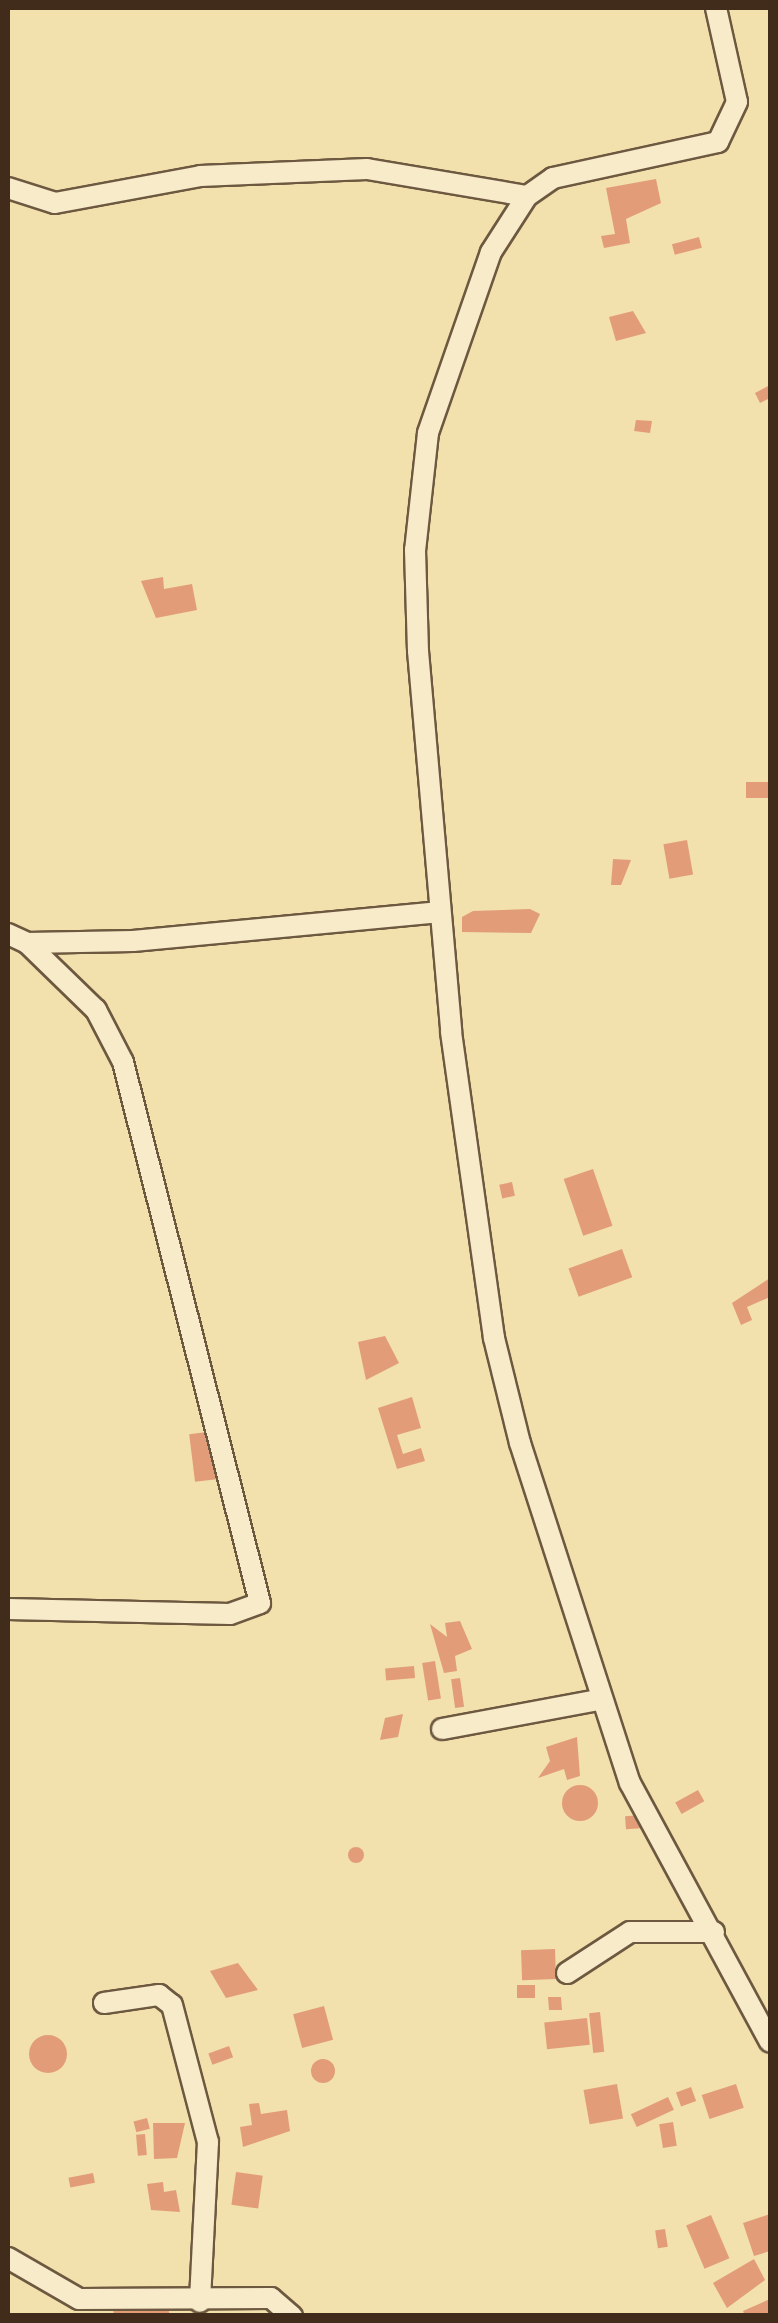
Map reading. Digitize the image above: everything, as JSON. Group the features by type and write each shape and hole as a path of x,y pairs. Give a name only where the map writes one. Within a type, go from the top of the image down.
{"street":[{"path":"716,8 736,102 718,142 553,178 527,196 454,338 418,491 418,651 438,912 494,1338 598,1700 630,1783 714,1932 770,2042"},
{"path":"8,188 54,203 200,176 367,169 527,196"},
{"path":"17,938 438,912"},
{"path":"8,1608 230,1614 260,1603 123,1062 96,1010 17,938"},
{"path":"442,1729 598,1700"},
{"path":"566,1973 630,1932 714,1932"},
{"path":"104,2004 159,1995 172,2005 208,2142 200,2302"},
{"path":"8,2258 79,2299 200,2302 271,2298 292,2316"}],"building":[{"path":"656,179 661,203 626,219 630,243 604,248 601,236 615,234 606,188"},
{"path":"699,237 702,248 675,255 672,244"},
{"path":"633,311 646,333 616,341 609,317"},
{"path":"770,385 770,398 760,403 755,393"},
{"path":"636,420 652,421 650,433 634,431"},
{"path":"163,577 164,589 192,584 197,610 156,618 141,581"},
{"path":"746,782 770,782 770,798 746,798"},
{"path":"687,840 693,874 669,879 663,844"},
{"path":"613,859 631,860 621,885 611,885"},
{"path":"530,909 540,914 531,933 462,932 462,917 473,911"},
{"path":"593,1169 613,1226 583,1236 564,1179"},
{"path":"512,1182 515,1196 502,1198 499,1185"},
{"path":"622,1249 632,1277 579,1297 568,1268"},
{"path":"770,1278 770,1297 747,1307 752,1320 741,1325 732,1303"},
{"path":"385,1336 399,1363 366,1380 358,1342"},
{"path":"412,1397 421,1428 397,1435 403,1454 421,1448 425,1461 397,1469 378,1408"},
{"path":"215,1431 221,1479 195,1482 189,1434"},
{"path":"460,1621 472,1649 455,1656 457,1671 444,1673 430,1624 447,1637 445,1623"},
{"path":"435,1661 441,1699 428,1701 422,1663"},
{"path":"414,1666 415,1678 386,1680 385,1669"},
{"path":"460,1678 464,1707 455,1708 451,1679"},
{"path":"403,1714 398,1737 380,1740 385,1718"},
{"path":"577,1737 580,1776 567,1780 564,1769 538,1778 550,1761 546,1747"},
{"path":"580,1785 593,1790 598,1803 593,1816 580,1821 567,1816 562,1803 567,1790"},
{"path":"698,1790 704,1801 682,1814 675,1803"},
{"path":"643,1815 644,1828 626,1829 625,1816"},
{"path":"356,1847 364,1855 356,1863 348,1855"},
{"path":"555,1949 556,1979 522,1980 521,1950"},
{"path":"238,1963 258,1990 226,1998 210,1971"},
{"path":"517,1985 535,1985 535,1998 517,1998"},
{"path":"548,1997 561,1997 562,2010 549,2010"},
{"path":"324,2006 333,2040 302,2048 293,2014"},
{"path":"600,2012 604,2052 593,2053 589,2013"},
{"path":"587,2018 590,2045 547,2049 544,2022"},
{"path":"48,2035 62,2040 67,2054 62,2068 48,2073 34,2068 29,2054 34,2040"},
{"path":"229,2046 233,2057 212,2065 208,2054"},
{"path":"323,2059 335,2071 323,2083 311,2071"},
{"path":"617,2084 623,2118 590,2124 584,2090"},
{"path":"736,2084 744,2108 709,2119 702,2095"},
{"path":"691,2087 696,2101 681,2107 676,2092"},
{"path":"668,2097 674,2110 637,2127 631,2114"},
{"path":"259,2103 261,2114 287,2110 290,2131 243,2147 240,2127 252,2125 249,2104"},
{"path":"147,2118 150,2129 136,2132 133,2122"},
{"path":"673,2122 677,2146 663,2148 659,2124"},
{"path":"153,2123 185,2123 177,2158 154,2159"},
{"path":"145,2134 147,2155 138,2156 136,2135"},
{"path":"236,2172 263,2176 258,2208 231,2205"},
{"path":"93,2173 95,2183 70,2188 68,2178"},
{"path":"163,2182 164,2192 176,2190 180,2212 151,2210 147,2184"},
{"path":"770,2214 770,2251 754,2256 743,2223"},
{"path":"711,2215 729,2258 705,2269 686,2226"},
{"path":"665,2229 668,2247 658,2248 655,2231"},
{"path":"754,2259 765,2280 727,2308 713,2283"},
{"path":"770,2299 770,2316 745,2316 743,2311"},
{"path":"167,2304 170,2316 114,2316 113,2308"}]}
